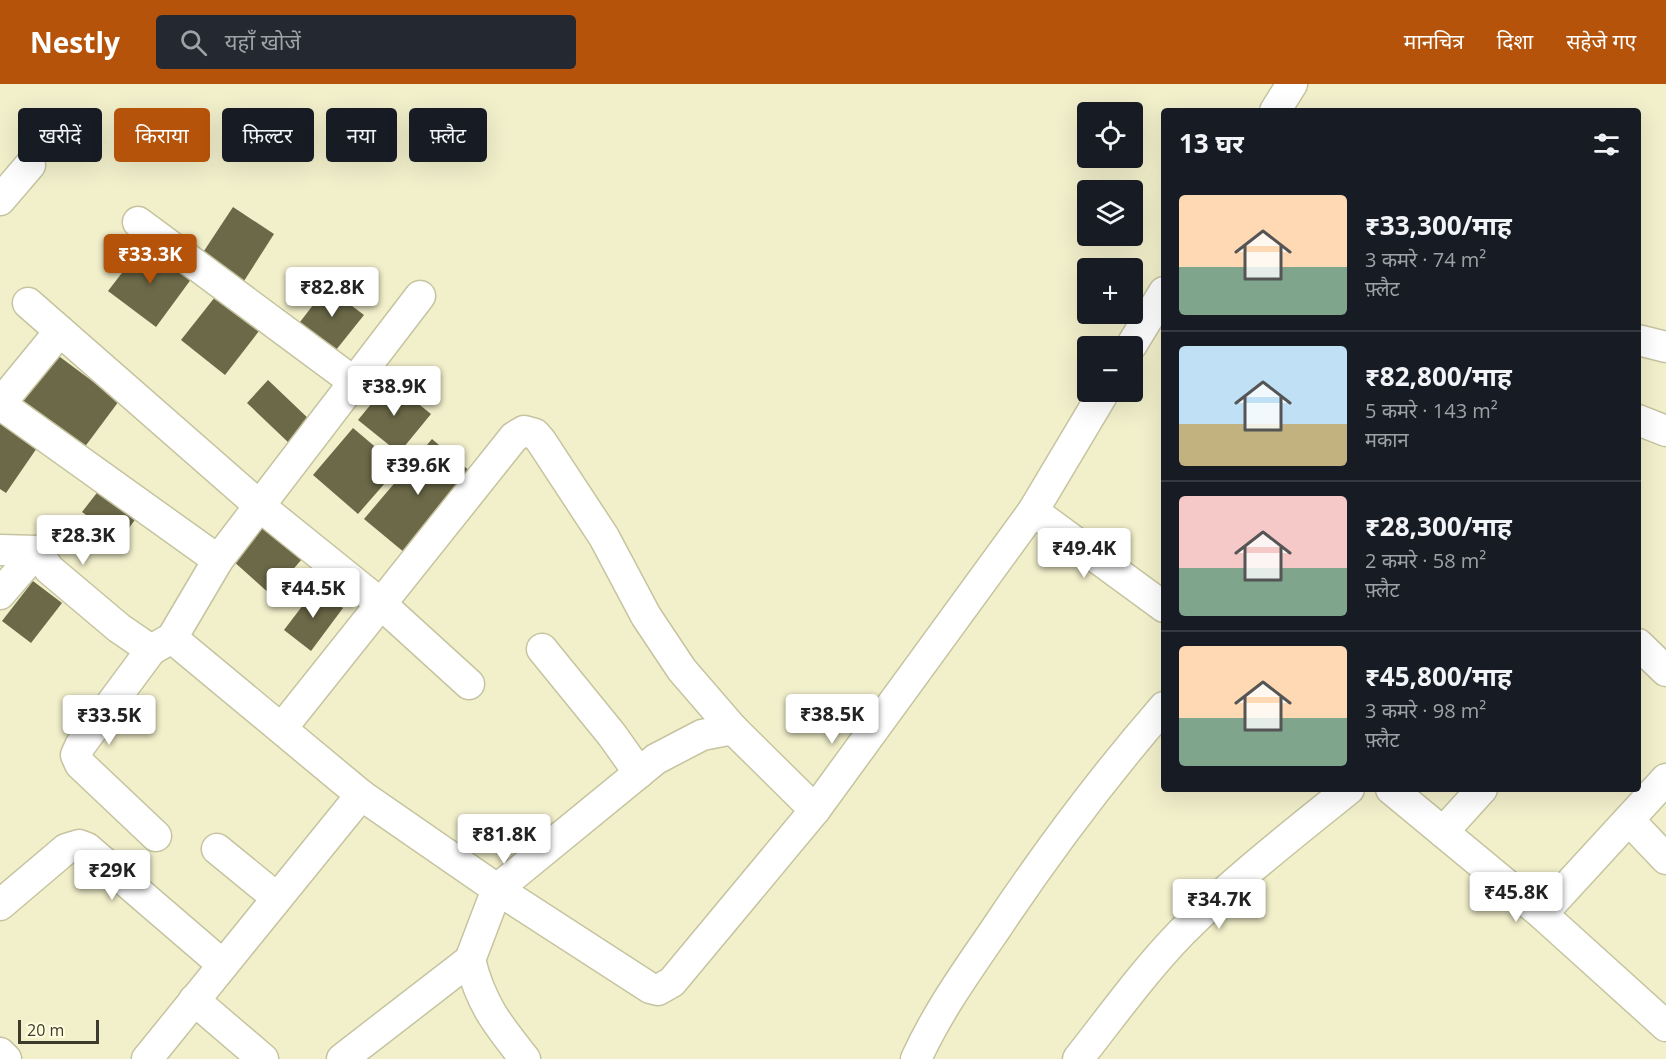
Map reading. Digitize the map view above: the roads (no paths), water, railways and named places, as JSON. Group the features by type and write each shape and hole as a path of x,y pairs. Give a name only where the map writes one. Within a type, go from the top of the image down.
{"street":[{"path":"1277,108 1292,84"},
{"path":"0,200 30,165"},
{"path":"138,222 354,382"},
{"path":"156,836 80,764 76,755 80,746 162,644 218,560 261,507 420,296"},
{"path":"1137,336 1161,297"},
{"path":"28,303 261,507 380,603 469,684"},
{"path":"60,331 0,404 218,560"},
{"path":"1641,340 1666,347"},
{"path":"37,551 49,569 119,628 162,644 282,728 361,795 497,889 650,988 658,990 672,982 815,810 1033,511 1098,402"},
{"path":"1641,421 1666,431"},
{"path":"282,728 514,437 524,431 541,441 604,537 646,616 682,670 733,729 815,810"},
{"path":"1033,511 1161,606"},
{"path":"0,550 37,551"},
{"path":"0,594 37,551"},
{"path":"1641,647 1666,671"},
{"path":"542,649 612,735 639,774"},
{"path":"916,1059 950,996 1028,881 1126,750 1161,710"},
{"path":"342,1059 470,960 497,889 656,759 702,735 733,729"},
{"path":"1542,914 1666,779"},
{"path":"1078,1059 1182,932 1250,868 1345,792"},
{"path":"1395,792 1542,914 1666,1026"},
{"path":"1443,831 1479,792"},
{"path":"151,1057 194,1000 361,795"},
{"path":"1629,820 1666,859"},
{"path":"0,905 66,849 79,845 87,848 224,964"},
{"path":"217,849 277,898"},
{"path":"470,960 477,989 487,1009 525,1059"},
{"path":"194,1000 263,1059"},
{"path":"0,1053 6,1059"}]}
